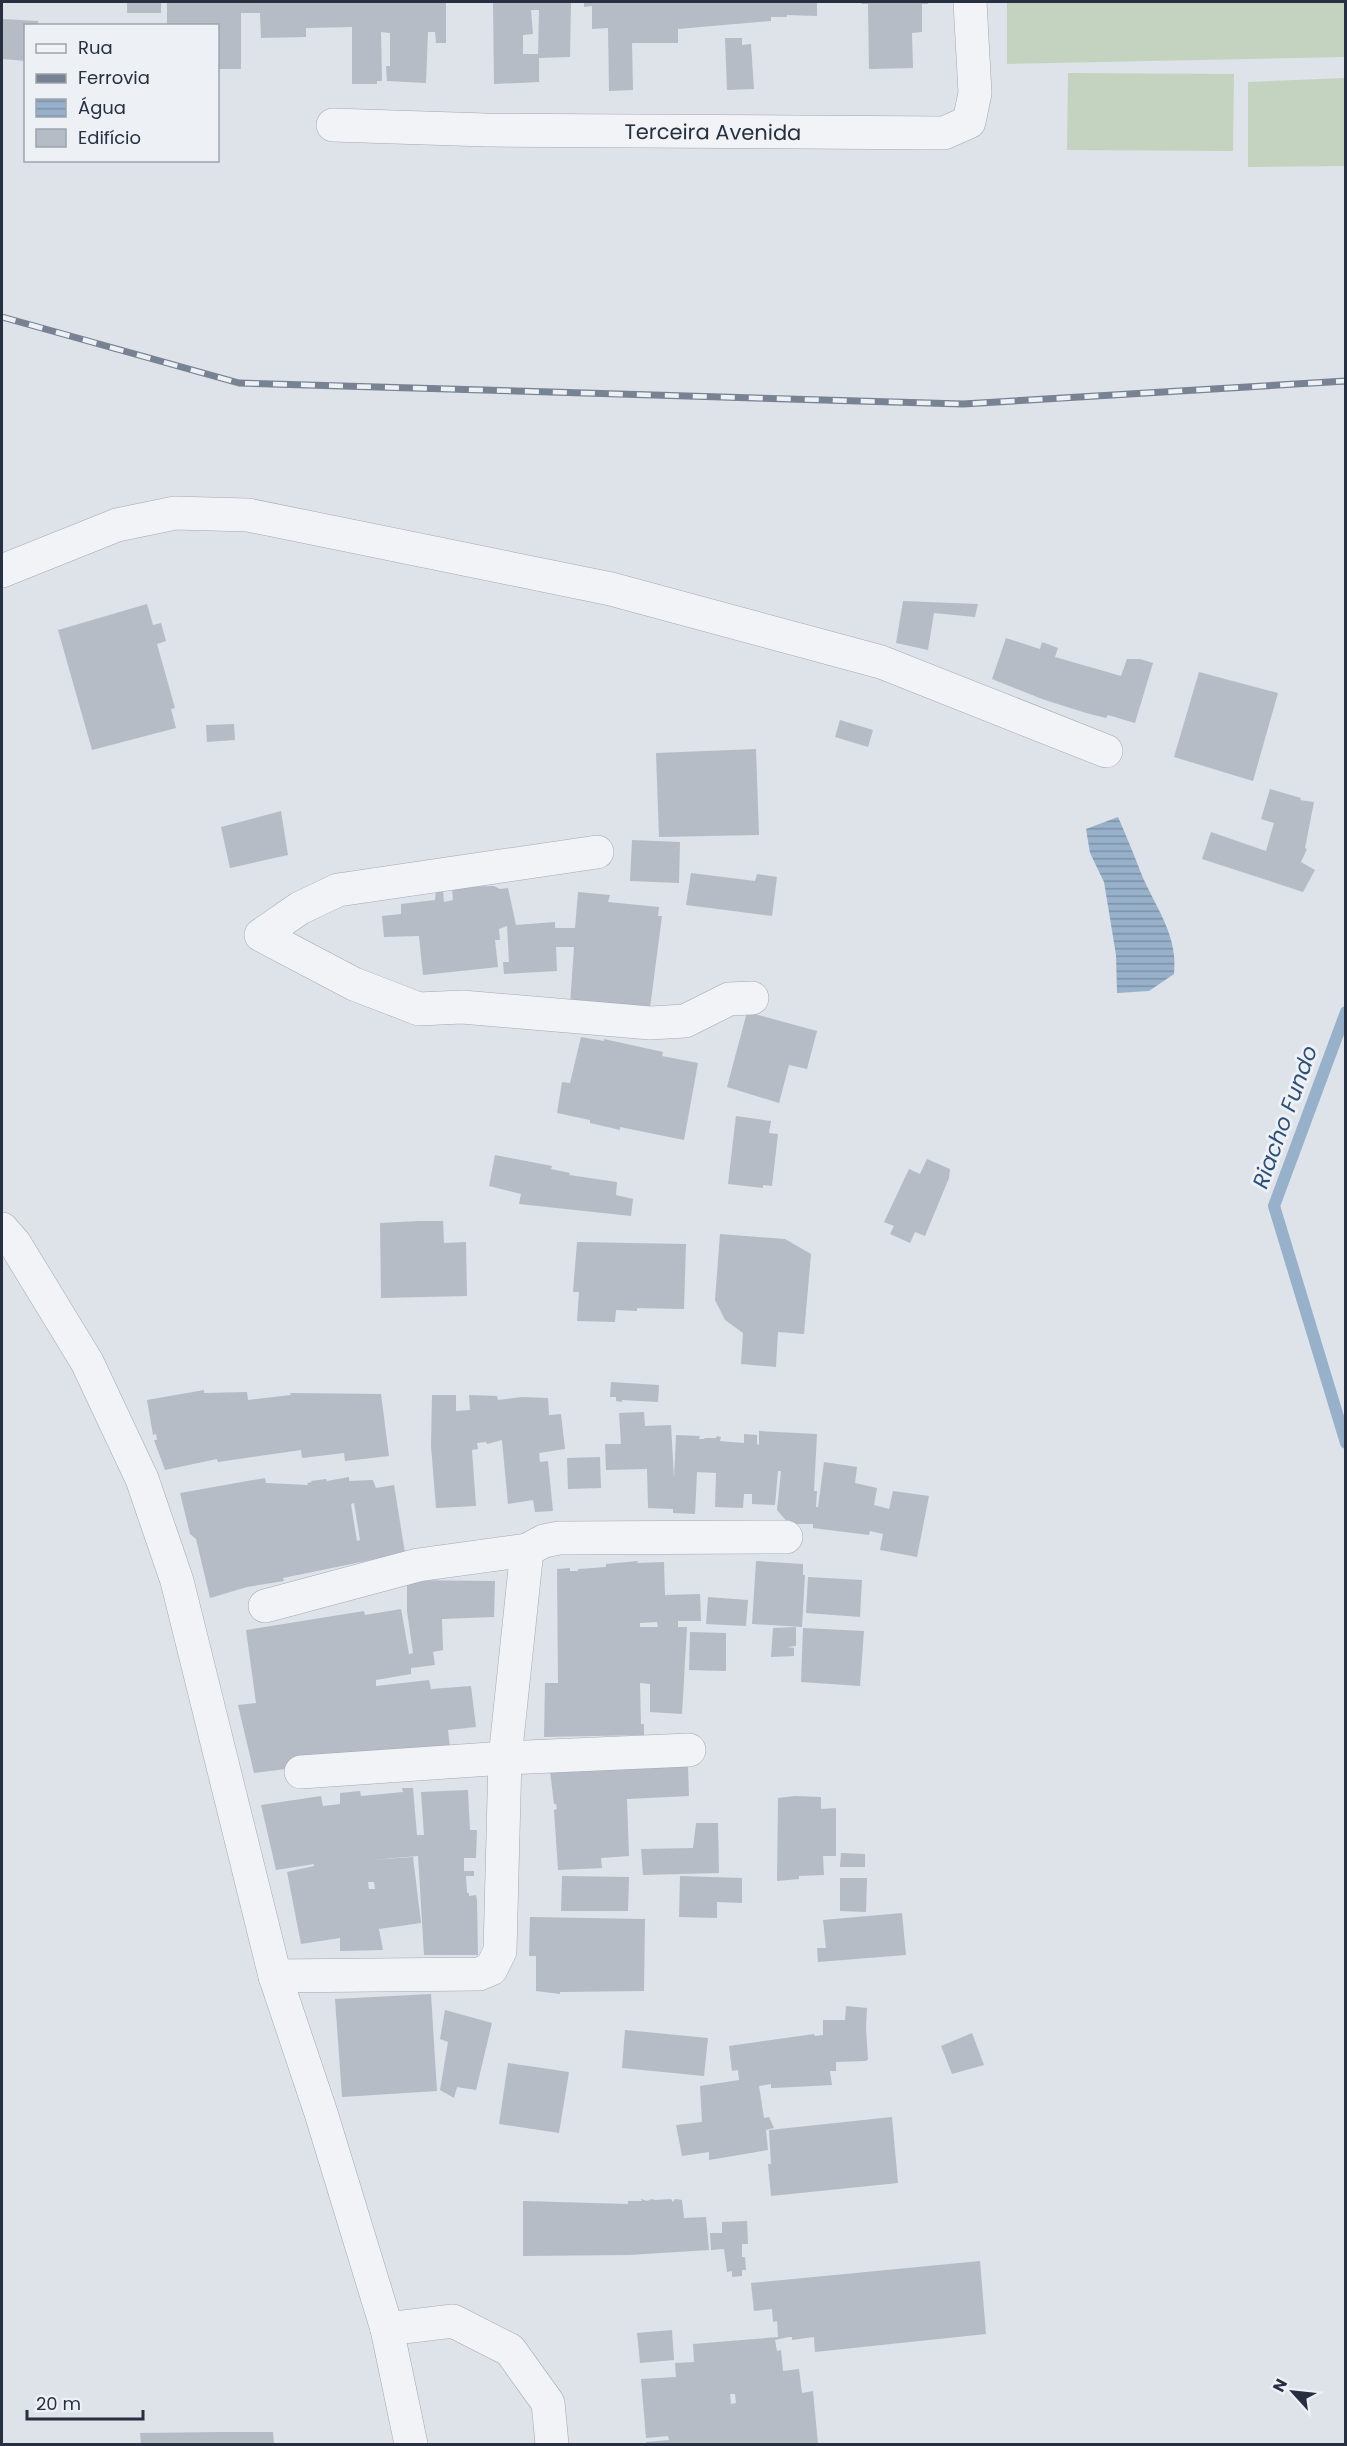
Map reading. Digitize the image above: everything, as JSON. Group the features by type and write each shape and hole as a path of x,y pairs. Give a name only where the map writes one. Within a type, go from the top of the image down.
{"street":[{"name":"Terceira Avenida","path":"333,125 486,130 944,133 969,122 975,93 970,2"},
{"path":"2,571 117,525 175,513 248,515 611,589 870,659 1106,751"},
{"path":"597,852 338,890 300,908 261,935 354,984 418,1009 462,1007 650,1023 685,1021 729,999 752,998"},
{"path":"2,1229 15,1244 87,1362 142,1479 177,1581 275,1976 321,2113 387,2329 411,2445"},
{"path":"265,1606 418,1565 527,1550 543,1540 559,1538 786,1537"},
{"path":"275,1976 479,1974 491,1969 500,1951 505,1758 527,1550"},
{"path":"301,1772 505,1758 689,1750"},
{"path":"387,2329 453,2321 510,2350 548,2403 552,2445"}],"green space":[{"path":"1007,2 1345,2 1345,57 1007,64"},
{"path":"1068,73 1234,74 1233,151 1067,150"},
{"path":"1345,78 1345,166 1248,167 1248,82"}],"water":[{"path":"1118,817 1143,878 1166,924 1173,948 1174,974 1149,991 1117,993 1116,955 1104,882 1090,853 1086,829"}],"building":[{"path":"127,2 161,2 161,13 127,13"},
{"path":"167,2 446,2 446,43 436,43 435,32 428,32 426,83 387,81 386,66 390,66 390,33 381,32 382,81 377,81 377,84 352,84 352,27 306,28 306,37 261,38 260,13 241,13 241,69 219,69 219,24 167,24"},
{"path":"493,2 571,2 570,57 539,58 539,82 494,84","holes":["531,10 539,10 538,54 523,54 523,35 533,34"]},
{"path":"584,2 817,2 817,16 787,15 787,17 771,17 771,21 678,29 678,43 632,43 633,90 609,91 608,28 592,29 592,6 584,7"},
{"path":"862,2 928,2 928,4 922,4 922,32 912,33 913,68 869,69 868,4 861,4"},
{"path":"2,19 38,21 38,24 24,24 24,61 2,59"},
{"path":"725,38 742,38 742,45 751,44 754,89 727,90"},
{"path":"903,601 978,604 975,617 934,613 928,650 896,643"},
{"path":"147,604 153,625 161,623 166,641 157,644 175,708 171,709 176,728 92,750 58,630"},
{"path":"1006,638 1040,649 1042,642 1058,648 1055,657 1121,676 1127,659 1140,659 1153,663 1135,723 1108,715 1106,718 1086,713 1042,699 992,679"},
{"path":"1199,672 1278,693 1253,781 1174,757"},
{"path":"840,720 873,730 868,747 835,737"},
{"path":"234,724 235,740 207,742 206,725"},
{"path":"756,749 759,835 659,837 656,753"},
{"path":"1270,789 1301,798 1300,800 1314,802 1305,848 1307,849 1301,862 1315,870 1303,892 1202,859 1211,832 1266,851 1274,823 1261,819"},
{"path":"281,811 288,855 230,868 221,827"},
{"path":"632,840 680,842 679,883 630,881"},
{"path":"691,873 755,881 757,874 777,877 772,916 686,905"},
{"path":"494,886 500,889 508,888 516,925 555,922 555,928 575,928 578,892 610,895 608,902 659,907 658,916 662,916 650,1008 570,1005 574,947 556,947 557,971 504,974 503,962 509,962 507,926 499,929 500,940 495,940 498,967 423,975 419,936 384,937 382,916 401,914 401,904 435,900 436,890 443,890 444,902 453,900 452,887"},
{"path":"747,1012 817,1031 807,1069 789,1065 779,1103 727,1087"},
{"path":"581,1037 604,1041 604,1039 663,1052 662,1056 698,1063 684,1140 620,1127 620,1130 590,1123 590,1120 557,1113 562,1082 570,1083"},
{"path":"736,1116 771,1121 769,1133 778,1134 772,1186 763,1185 763,1188 728,1184"},
{"path":"495,1155 552,1166 551,1169 570,1173 569,1175 617,1182 616,1195 633,1199 631,1216 519,1204 521,1194 489,1186"},
{"path":"927,1159 950,1169 949,1178 925,1236 915,1232 910,1243 890,1234 894,1226 884,1222 909,1169 920,1174"},
{"path":"443,1221 444,1243 466,1242 467,1296 381,1298 380,1223"},
{"path":"720,1234 785,1239 811,1254 804,1334 778,1332 776,1367 741,1364 743,1333 725,1320 715,1300"},
{"path":"577,1242 686,1244 684,1309 616,1310 615,1322 577,1321 579,1292 573,1292"},
{"path":"611,1382 659,1385 658,1402 616,1401 616,1397 610,1397"},
{"path":"204,1390 204,1393 247,1392 248,1400 291,1395 290,1393 381,1394 389,1456 345,1461 344,1453 302,1458 301,1450 218,1462 217,1459 165,1470 154,1440 157,1440 156,1434 153,1435 147,1400"},
{"path":"432,1395 456,1395 456,1411 470,1410 469,1395 497,1396 498,1400 522,1397 548,1398 549,1415 561,1414 565,1449 539,1453 540,1462 548,1461 553,1511 535,1512 533,1500 508,1504 502,1440 487,1444 486,1442 477,1443 478,1449 472,1450 476,1506 436,1508 431,1446"},
{"path":"644,1412 645,1426 671,1425 674,1478 676,1435 700,1436 699,1439 716,1438 717,1436 721,1437 720,1441 744,1443 744,1434 757,1435 759,1445 759,1431 817,1434 814,1491 817,1491 816,1507 818,1507 824,1462 857,1467 855,1483 877,1488 874,1505 889,1509 893,1491 929,1496 917,1557 880,1550 883,1534 870,1531 869,1535 813,1528 813,1524 789,1524 777,1510 781,1471 778,1471 775,1505 752,1504 752,1494 744,1494 743,1508 715,1507 716,1473 697,1472 695,1514 673,1513 673,1509 648,1508 647,1469 606,1470 605,1444 621,1444 619,1413"},
{"path":"600,1457 601,1488 568,1489 567,1458"},
{"path":"349,1477 349,1481 373,1480 376,1488 394,1485 405,1553 283,1578 284,1581 247,1587 210,1598 196,1539 190,1534 180,1493 265,1478 266,1483 308,1485 307,1483 311,1481 326,1479 327,1481","holes":["354,1503 360,1540 357,1541 351,1504"]},
{"path":"638,1561 637,1563 664,1562 665,1595 700,1594 701,1621 678,1621 678,1627 687,1627 682,1714 650,1712 650,1684 640,1683 641,1724 644,1724 644,1735 544,1737 545,1683 558,1683 557,1569 570,1568 570,1571 578,1571 578,1569 606,1567 606,1564","holes":["657,1622 658,1627 640,1627 640,1623"]},
{"path":"756,1561 803,1564 803,1575 805,1575 802,1627 752,1624"},
{"path":"808,1577 862,1580 860,1617 806,1613"},
{"path":"407,1580 495,1581 494,1617 442,1619 443,1650 433,1652 435,1665 411,1668 411,1674 376,1680 376,1686 429,1680 431,1689 471,1686 476,1727 448,1730 450,1748 254,1773 238,1705 256,1703 246,1630 364,1611 365,1615 401,1609 409,1654 413,1653 407,1611"},
{"path":"708,1597 748,1600 746,1626 706,1624"},
{"path":"796,1627 796,1646 787,1647 794,1648 794,1656 771,1657 773,1628"},
{"path":"803,1628 864,1631 860,1686 801,1682"},
{"path":"690,1632 726,1633 726,1671 689,1670"},
{"path":"688,1766 689,1796 627,1799 629,1856 601,1858 602,1868 558,1870 554,1810 557,1809 554,1804 550,1771"},
{"path":"402,1788 413,1788 417,1835 424,1835 421,1792 468,1790 470,1830 477,1830 476,1858 464,1858 464,1871 474,1871 474,1876 466,1876 467,1893 469,1896 476,1895 477,1900 478,1955 424,1955 418,1856 372,1860 413,1857 421,1923 379,1929 383,1950 340,1951 340,1938 301,1944 287,1872 314,1866 314,1864 276,1870 261,1805 321,1796 323,1806 340,1804 340,1793 360,1791 361,1796 403,1792","holes":["368,1882 374,1882 375,1889 369,1889"]},
{"path":"821,1797 821,1809 836,1808 836,1856 823,1856 824,1875 799,1876 799,1879 777,1881 778,1798"},
{"path":"696,1823 718,1823 719,1873 643,1875 641,1849 693,1848"},
{"path":"841,1853 865,1854 865,1867 840,1867"},
{"path":"562,1876 629,1877 628,1911 561,1911"},
{"path":"680,1876 742,1878 742,1903 717,1902 717,1918 679,1917"},
{"path":"840,1878 867,1878 866,1912 840,1911"},
{"path":"902,1913 906,1955 818,1962 817,1948 826,1948 823,1920"},
{"path":"530,1917 645,1919 644,1991 560,1992 560,1994 536,1991 536,1956 529,1956"},
{"path":"431,1994 437,2091 342,2097 335,1999"},
{"path":"846,2006 867,2008 868,2059 866,2061 836,2062 836,2071 830,2071 832,2085 774,2088 771,2088 771,2084 759,2086 764,2118 769,2117 774,2128 766,2130 768,2150 709,2160 709,2152 682,2156 676,2125 702,2122 700,2086 739,2080 738,2070 732,2071 729,2046 814,2034 815,2036 823,2035 823,2020 845,2020"},
{"path":"445,2010 492,2023 476,2090 457,2087 454,2098 440,2090 448,2042 440,2039"},
{"path":"625,2030 708,2038 704,2076 622,2068"},
{"path":"972,2033 984,2065 952,2074 941,2046"},
{"path":"508,2063 569,2072 559,2133 499,2124"},
{"path":"892,2117 898,2183 771,2196 768,2164 771,2164 769,2130"},
{"path":"641,2199 647,2201 671,2199 673,2202 675,2199 682,2200 684,2218 706,2217 709,2250 629,2255 523,2256 523,2201 628,2204 628,2201 642,2201"},
{"path":"747,2221 748,2244 742,2244 742,2257 745,2257 746,2270 742,2270 742,2276 732,2277 732,2271 727,2272 724,2249 711,2250 710,2233 722,2233 722,2222"},
{"path":"980,2261 986,2334 815,2352 814,2337 792,2340 792,2337 789,2337 775,2340 777,2351 781,2350 783,2371 799,2369 802,2393 813,2391 818,2444 646,2444 646,2442 669,2440 668,2436 646,2438 641,2379 676,2377 675,2363 694,2362 693,2344 778,2337 777,2321 773,2322 772,2309 754,2311 751,2283","holes":["730,2394 735,2394 736,2403 731,2404"]},
{"path":"672,2330 674,2360 640,2363 637,2333"},
{"path":"273,2432 274,2444 141,2444 140,2433"}],"waterway":[{"name":"Riacho Fundo","path":"1346,1012 1274,1206 1346,1443"}],"railway":[{"path":"2,317 239,383 963,404 1346,381"}]}
